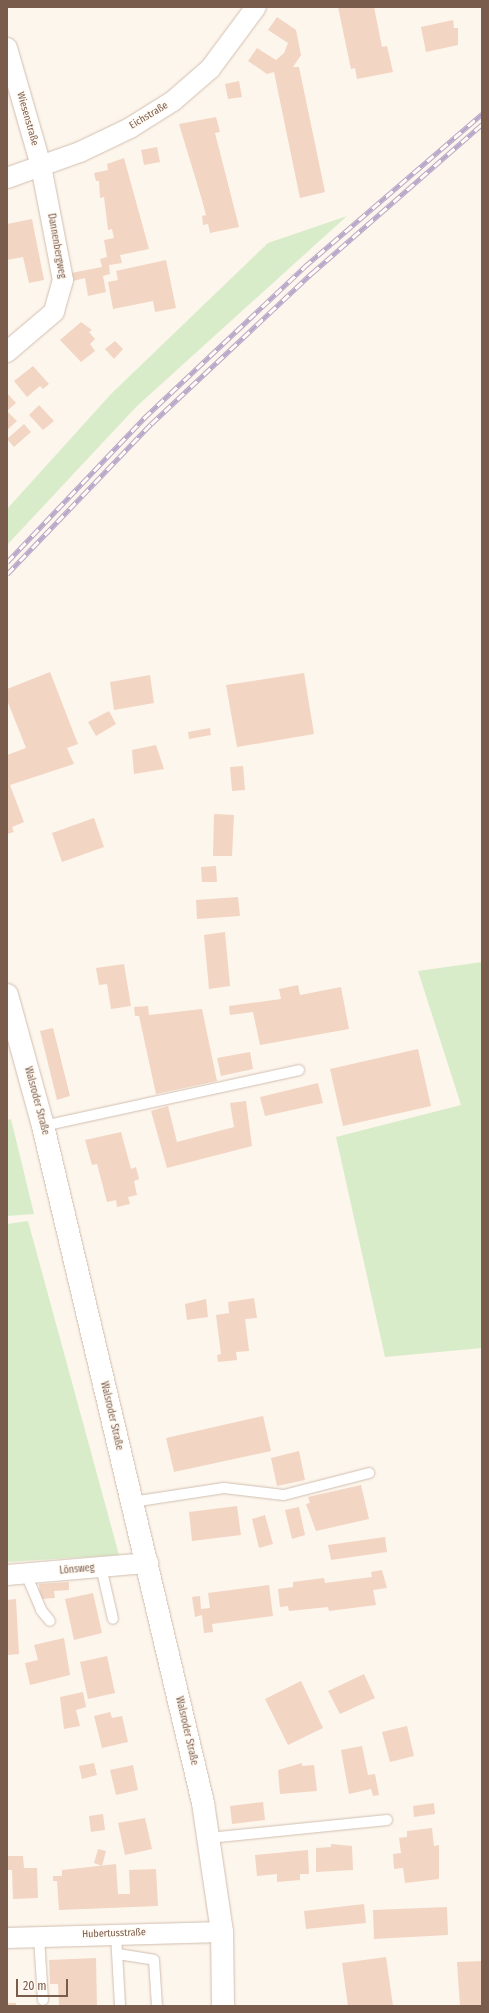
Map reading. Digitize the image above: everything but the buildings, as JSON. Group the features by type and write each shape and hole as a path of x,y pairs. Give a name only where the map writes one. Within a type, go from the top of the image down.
{"street":[{"name":"Eichstraße","path":"7,178 41,166 130,128 173,101 210,69 256,7"},
{"name":"Wiesenstraße","path":"7,48 41,166"},
{"name":"Dannenbergweg","path":"7,352 54,312 62,296 63,280 41,166"},
{"name":"Walsroder Straße","path":"7,995 43,1126 132,1502 148,1563 209,1838 222,1932 223,2006"},
{"name":"Lönsweg","path":"17,1575 148,1563"},
{"name":"Hubertusstraße","path":"7,1938 222,1932"}],"lane":[{"path":"43,1126 299,1070"},
{"path":"132,1502 224,1488 284,1495 369,1473"},
{"path":"101,1567 114,1620"},
{"path":"17,1575 50,1621"},
{"path":"209,1838 387,1820"},
{"path":"116,1934 120,2006"},
{"path":"39,1937 43,2000"},
{"path":"118,1954 154,1960 157,2006"}],"green space":[{"path":"347,216 136,407 7,545 7,509 111,394 268,243"},
{"path":"482,962 482,1348 385,1357 336,1137 461,1105 418,971"},
{"path":"11,1119 34,1214 7,1216 7,1120"},
{"path":"28,1221 119,1555 7,1562 7,1224"}],"railway":[{"path":"7,562 144,418 304,267 482,114"},
{"path":"7,574 151,424 312,273 482,124"}]}
